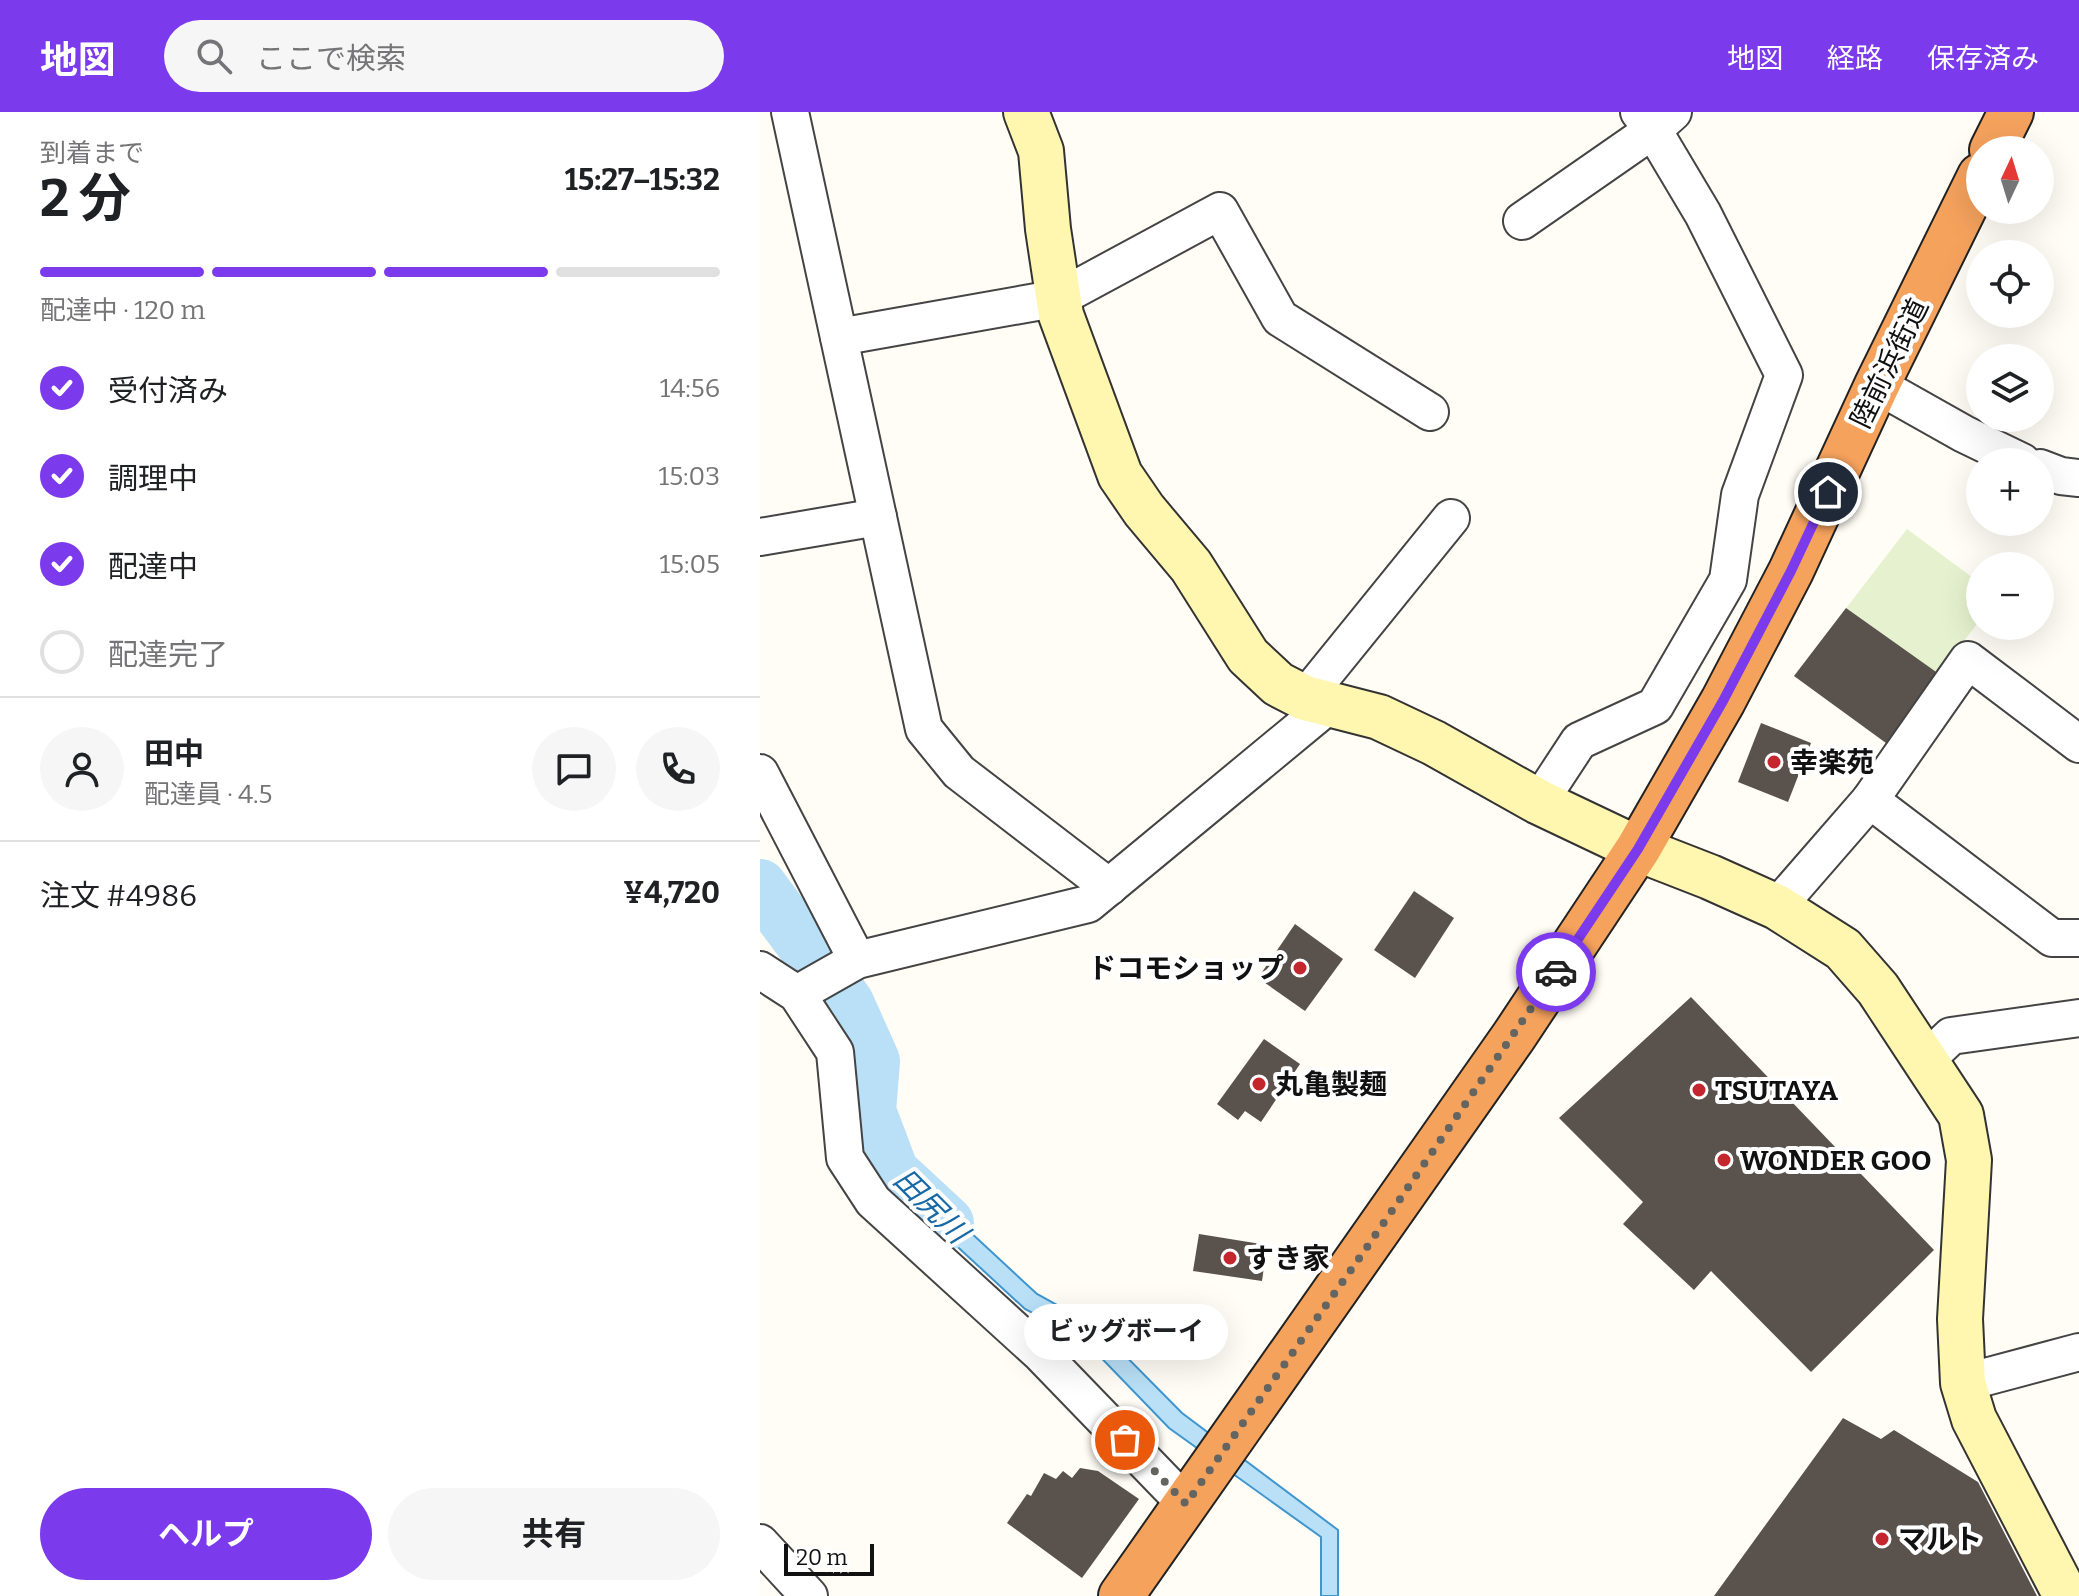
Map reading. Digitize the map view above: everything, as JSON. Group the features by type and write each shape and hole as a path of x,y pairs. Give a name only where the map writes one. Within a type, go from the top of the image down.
{"highway":[{"path":"1999,136 2011,112"},
{"name":"陸前浜街道","path":"1121,1596 1514,1036 1638,849 1723,701 1791,571 1877,385 1966,204"}],"street":[{"path":"790,112 924,729 959,772 1109,887"},
{"path":"1026,112 1041,151 1048,229 1061,315 1120,475 1144,510 1191,566 1248,656 1278,684 1317,701 1379,717 1434,743 1539,802 1638,849 1777,907 1843,949 1878,989 1961,1115 1969,1160 1960,1319 1963,1383 1974,1419 2066,1596"},
{"path":"1522,221 1655,118 1784,375 1740,495 1728,580 1721,593 1655,706 1579,741 1539,802"},
{"path":"839,337 1059,298 1220,211 1280,318 1430,412"},
{"path":"1877,385 1993,448"},
{"path":"2054,473 2079,478"},
{"path":"760,537 878,517"},
{"path":"804,990 850,964 1088,904 1317,701 1451,518"},
{"path":"1777,907 1870,800 1968,660 2079,744"},
{"path":"760,773 850,964"},
{"path":"1870,800 2052,938 2079,938"},
{"path":"760,970 804,990 835,1052 845,1158 873,1201 1041,1354 1186,1504"},
{"path":"1926,1060 1951,1036 2079,1018"},
{"path":"1963,1383 2079,1352"},
{"path":"760,1543 809,1596"}],"green space":[{"path":"1907,529 1966,573 1966,638 1886,743 1794,676"}],"water":[{"path":"899,1166 1037,1294 1097,1327 1182,1413 1338,1530 1338,1596 1321,1596 1321,1537 1169,1428 1085,1341 1025,1309 885,1180"}],"building":[{"path":"1846,608 1939,674 1886,743 1794,676"},
{"name":"幸楽苑","path":"1761,723 1811,743 1788,802 1738,782"},
{"path":"1414,891 1454,918 1415,978 1374,950"},
{"name":"ドコモショップ","path":"1295,924 1343,959 1305,1011 1258,978"},
{"name":"WONDER GOO","path":"1691,997 1934,1250 1811,1372 1711,1271 1694,1290 1623,1224 1643,1202 1559,1118"},
{"name":"丸亀製麺","path":"1264,1039 1300,1064 1261,1122 1245,1111 1238,1120 1217,1104"},
{"name":"すき家","path":"1199,1234 1267,1245 1262,1281 1193,1271"},
{"name":"マルト","path":"1843,1418 1881,1439 1894,1430 1978,1482 2037,1596 1714,1596"},
{"path":"1080,1468 1098,1471 1139,1499 1082,1578 1007,1523 1027,1494 1031,1496 1044,1473 1056,1479 1063,1471 1072,1478"}],"waterway":[{"name":"田尻川","path":"760,886 847,1003 873,1061 869,1111 892,1172 947,1223"}],"way so far":[{"path":"1125,1440 1186,1504 1556,972"}],"place":[{"name":"幸楽苑","path":"1774,762"},
{"name":"ドコモショップ","path":"1300,968"},
{"name":"丸亀製麺","path":"1259,1084"},
{"name":"TSUTAYA","path":"1699,1090"},
{"name":"WONDER GOO","path":"1724,1160"},
{"name":"すき家","path":"1230,1258"},
{"name":"ビッグボーイ","path":"1125,1440"},
{"name":"マルト","path":"1882,1539"}],"route":[{"path":"1556,972 1638,849 1723,701 1791,571 1828,492"}]}
